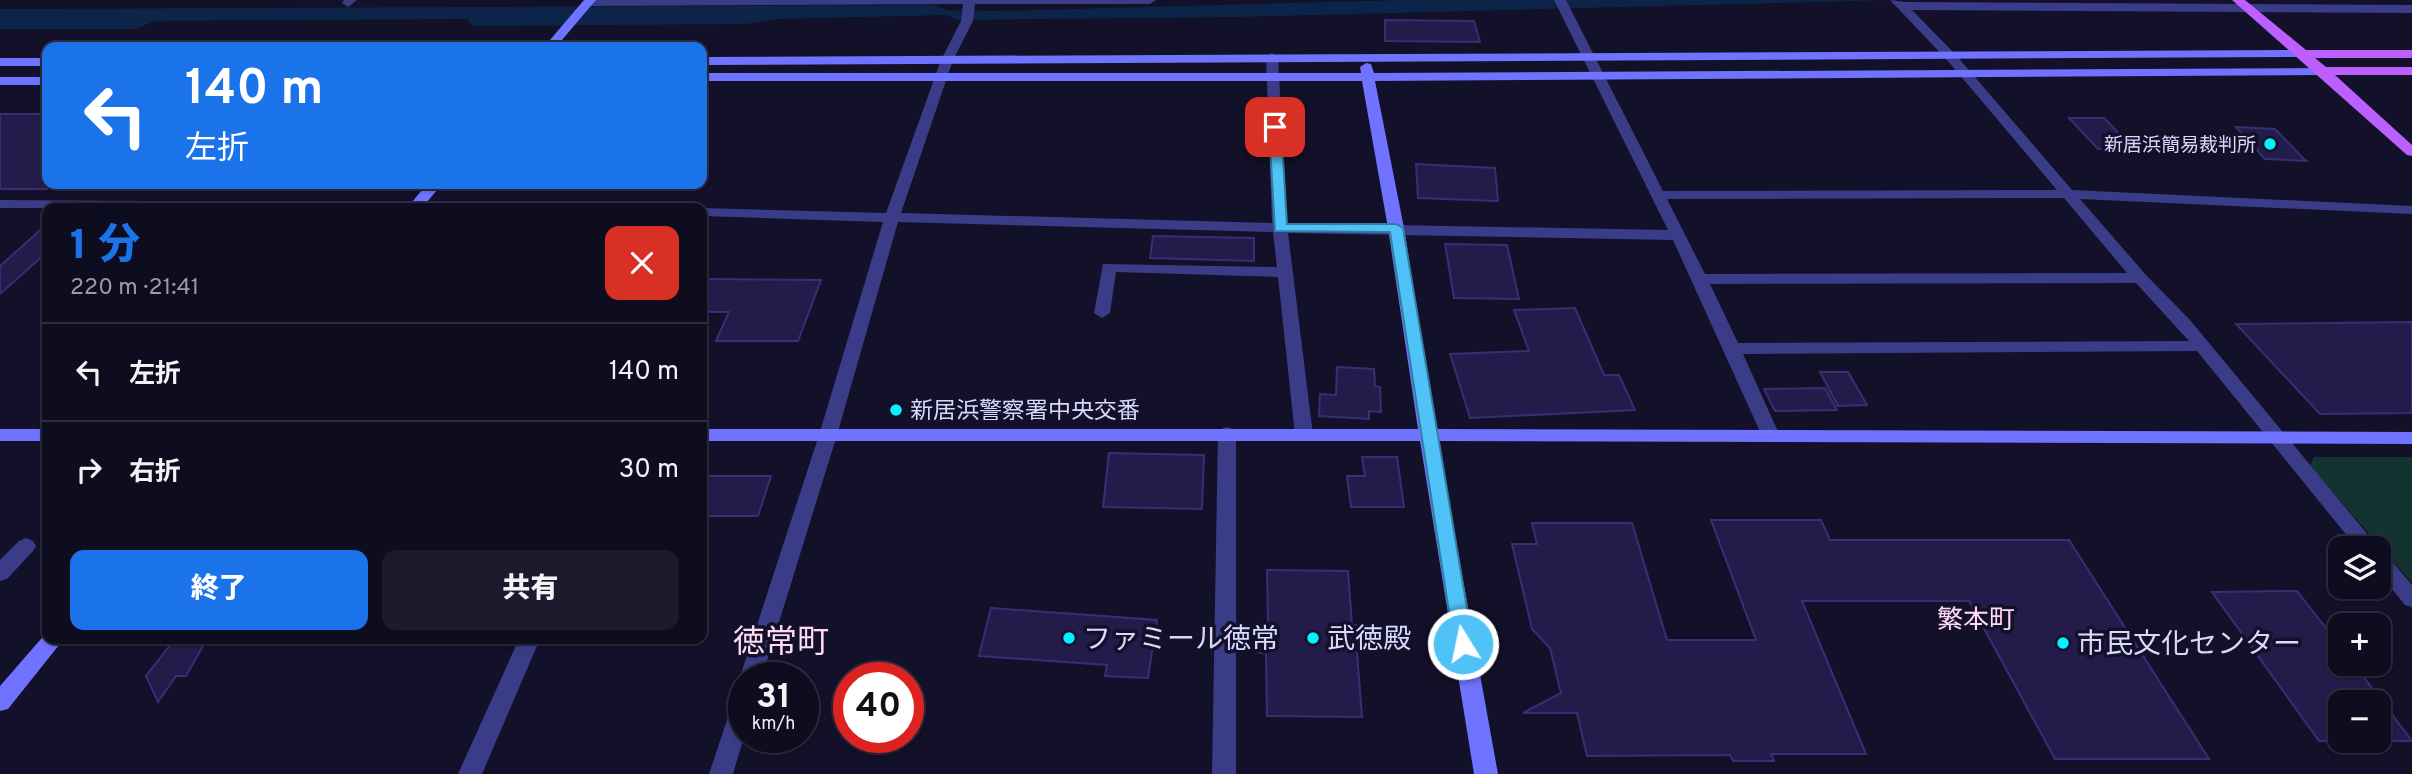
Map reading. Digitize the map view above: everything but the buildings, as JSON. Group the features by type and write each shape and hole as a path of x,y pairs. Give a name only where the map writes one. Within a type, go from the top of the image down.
{"main road":[{"path":"2243,4 2323,71 2412,152"},
{"path":"2303,54 2412,54"},
{"path":"2323,71 2412,71"}],"street":[{"path":"554,42 588,2 969,7 1150,0"},
{"path":"1560,0 1601,77 1700,279 1771,436"},
{"path":"1899,3 2243,4 2412,9"},
{"path":"1899,3 1951,57 2140,278 2185,324 2200,346 2359,536"},
{"path":"756,662 828,435 892,217 947,60 969,7"},
{"path":"707,61 1364,56 1951,57 2303,54"},
{"path":"1364,56 1396,230 1486,774"},
{"path":"1272,57 1280,228 1304,435"},
{"path":"0,62 42,62"},
{"path":"707,77 1601,77 2323,71"},
{"path":"0,80 42,81"},
{"path":"419,203 431,189"},
{"path":"1657,195 2070,194 2412,210"},
{"path":"0,204 42,204"},
{"path":"707,212 1280,228 1678,235"},
{"path":"1102,313 1109,267 1285,272"},
{"path":"1700,279 2140,278"},
{"path":"1732,349 2200,346"},
{"path":"1224,774 1227,433"},
{"path":"707,435 1227,433 1428,436 2412,438"},
{"path":"0,435 42,435"},
{"path":"0,573 26,546"},
{"path":"2391,574 2412,599"},
{"path":"0,702 48,644"},
{"path":"470,774 527,644"},
{"path":"721,774 728,752"}],"green space":[{"path":"2314,457 2412,457 2412,583 2391,559 2391,536 2371,536 2310,466"}],"water":[{"path":"1403,0 1892,0 1237,17 957,20 947,15 778,19 746,24 474,26 467,19 155,21 136,29 0,29 0,9 933,5 946,10 993,11"}],"place":[{"name":"新居浜簡易裁判所","path":"2270,144"},
{"name":"新居浜警察署中央交番","path":"896,410"},
{"name":"ファミール徳常","path":"1069,638"},
{"name":"武徳殿","path":"1313,638"},
{"name":"市民文化センター","path":"2063,643"}],"district":[{"name":"繁本町","path":"1976,619"},
{"name":"徳常町","path":"781,641"}],"route":[{"path":"1275,127 1280,228 1396,228 1463,644"}]}
